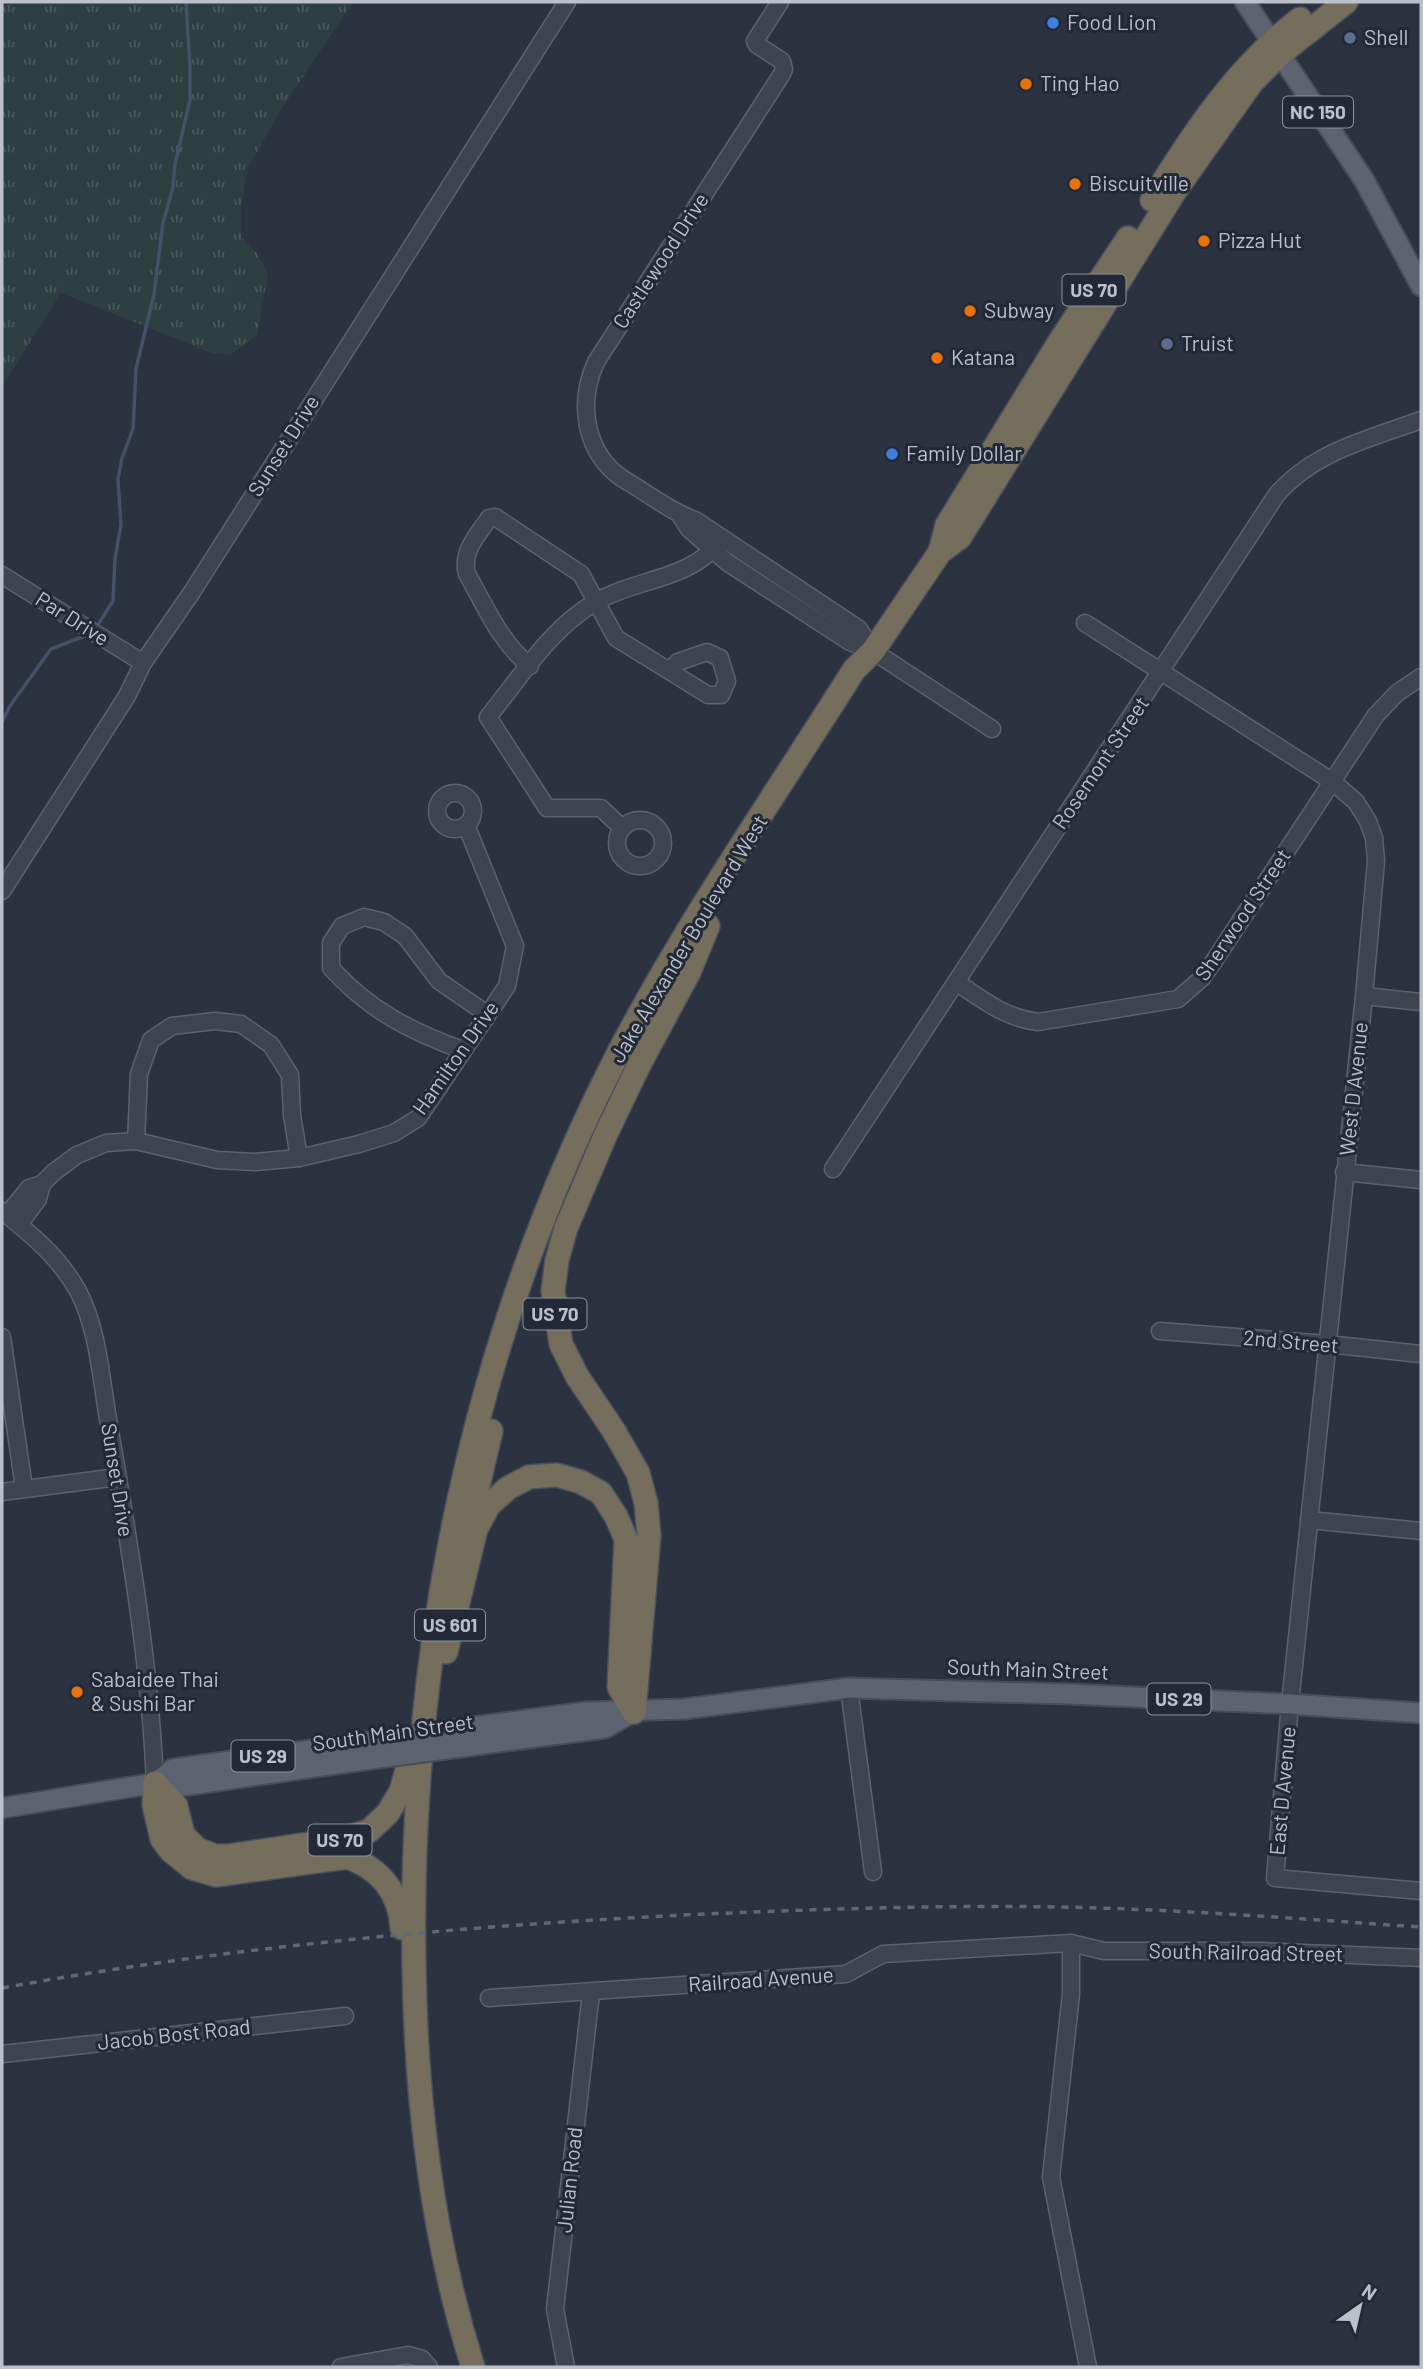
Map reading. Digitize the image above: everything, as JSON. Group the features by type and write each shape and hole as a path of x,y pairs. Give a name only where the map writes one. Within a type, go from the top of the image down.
{"highway":[{"name":"Jake Alexander Boulevard West","path":"438,1651 464,1472 508,1318 582,1130 617,1056 664,971 854,670 873,650 940,552 947,525 1060,341 1179,156 1222,96 1322,2"},
{"name":"Jake Alexander Boulevard West","path":"1275,48 1346,2"},
{"name":"Jake Alexander Boulevard West","path":"708,926 868,677 873,650"},
{"name":"US 601","path":"473,2367 443,2255 428,2163 414,2019 414,1838 421,1735 438,1651 491,1430 539,1273 605,1116 643,1039 708,926"},
{"name":"US 70","path":"634,1712 649,1535 646,1503 638,1473 577,1376 561,1344 553,1291 557,1260 571,1217 611,1124 689,972 708,926"},
{"path":"438,1651 476,1529 489,1505 508,1488 528,1477 557,1475 581,1482 601,1493 616,1516 626,1539 619,1687 634,1712"},
{"name":"US 601","path":"438,1651 427,1871 427,1982 434,2086 447,2194 463,2271 488,2367"},
{"name":"US 70","path":"155,1783 176,1806 183,1835 197,1849 215,1856 343,1839 369,1831 388,1813 401,1791 408,1768 418,1692 438,1651"},
{"path":"155,1783 154,1805 162,1839 171,1851 192,1868 216,1875 347,1857 365,1863 384,1879 396,1898 402,1915 408,2019 421,2099"}],"main road":[{"name":"NC 150","path":"1245,2 1364,180 1421,286"},
{"name":"South Main Street","path":"2,1808 155,1783 175,1787 377,1750 474,1736 605,1728 634,1712 684,1709 849,1688 1068,1694 1421,1713"}],"street":[{"name":"Sunset Drive","path":"2,891 127,696 143,663 192,592 567,2"},
{"name":"Castlewood Drive","path":"779,2 755,41 782,61 782,74 596,362 587,388 586,418 589,431 603,459 616,473 679,515 695,520 719,544 859,629 873,650 992,729"},
{"name":"Rosemont Street","path":"833,1169 1277,494 1292,477 1310,464 1421,420"},
{"path":"530,666 502,636 464,564 466,554 489,518 495,517 581,574 616,639 670,670"},
{"path":"621,827 601,808 547,808 488,717 569,622 596,602 684,570 719,544"},
{"name":"Par Drive","path":"2,575 143,663"},
{"name":"West D Avenue","path":"1085,622 1333,782 1356,802 1368,821 1374,838 1376,861 1364,996 1290,1704"},
{"name":"Sherwood Street","path":"957,982 1002,1013 1019,1020 1038,1022 1178,999 1202,978 1214,961 1376,715 1397,692 1421,677"},
{"name":"Hamilton Drive","path":"9,1217 38,1199 42,1184 65,1163 106,1143 136,1141 217,1160 255,1162 299,1158 348,1147 394,1133 418,1118 507,986 515,946 466,825"},
{"path":"462,1050 390,1019 349,988 331,968 331,943 342,926 363,917 384,922 405,936 439,981 487,1014"},
{"path":"1364,996 1421,1002"},
{"path":"136,1141 139,1074 151,1041 172,1026 215,1021 241,1024 271,1045 290,1075 292,1115 299,1158"},
{"path":"1344,1172 1421,1180"},
{"name":"Sunset Drive","path":"9,1217 55,1259 78,1291 93,1334 118,1477 152,1727 155,1783"},
{"name":"2nd Street","path":"1160,1332 1421,1354"},
{"path":"2,1337 24,1488"},
{"path":"2,1492 118,1477"},
{"path":"1309,1520 1421,1531"},
{"path":"849,1688 873,1872"},
{"name":"East D Avenue","path":"1290,1704 1275,1878 1421,1891"},
{"path":"1071,1943 1071,1994 1051,2177 1088,2367"},
{"name":"South Railroad Street","path":"1071,1943 1104,1951 1260,1951 1421,1958"},
{"name":"Railroad Avenue","path":"489,1998 846,1974 883,1954 1071,1943"},
{"name":"Julian Road","path":"566,2367 555,2309 591,1993"},
{"name":"Jacob Bost Road","path":"2,2054 345,2016"},
{"path":"341,2367 408,2355 422,2359 429,2367"}],"green space":[{"path":"2,2 353,2 280,111 248,168 241,206 241,237 256,252 268,274 257,335 230,355 212,353 61,293 2,386"}],"waterway":[{"path":"99,623 113,601 115,559 121,524 118,479 122,458 133,429 136,369 154,294 163,223 190,100 186,2"},
{"path":"2,722 10,706 51,649 87,635"}],"railway":[{"path":"2,1988 177,1960 352,1939 529,1924 706,1914 881,1908 1057,1907 1193,1912 1421,1927"}],"place":[{"name":"Food Lion","path":"1053,23"},
{"name":"Shell","path":"1350,38"},
{"name":"Ting Hao","path":"1026,84"},
{"name":"Biscuitville","path":"1075,184"},
{"name":"Pizza Hut","path":"1204,241"},
{"name":"Subway","path":"970,311"},
{"name":"Truist","path":"1167,344"},
{"name":"Katana","path":"937,358"},
{"name":"Family Dollar","path":"892,454"},
{"name":"Sabaidee Thai & Sushi Bar","path":"77,1692"}]}
